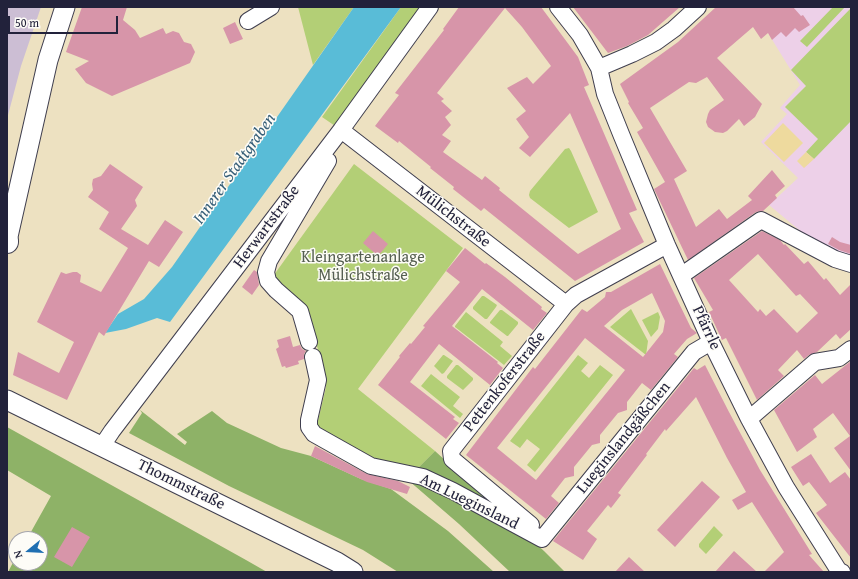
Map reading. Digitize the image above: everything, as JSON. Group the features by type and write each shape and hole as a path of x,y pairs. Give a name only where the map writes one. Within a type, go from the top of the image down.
{"street":[{"path":"7,242 46,67 65,7"},
{"path":"248,21 271,7"},
{"name":"Herwartstraße","path":"102,446 191,325 340,132 430,7"},
{"name":"Pfärrle","path":"558,7 580,35 599,68 605,94 621,134 667,245 682,275 711,342 789,491 842,572"},
{"path":"599,68 656,42 674,29 698,7"},
{"name":"Mülichstraße","path":"340,132 566,304"},
{"name":"Am Lueginsland","path":"340,132 334,151 269,261 266,272 268,281 300,311 311,349 318,380 309,427 314,434 371,466 423,476 543,538"},
{"path":"682,275 761,220 835,260 851,264"},
{"name":"Pettenkoferstraße","path":"543,538 452,459 451,451 566,304 576,295 667,245"},
{"name":"Lueginslandgäßchen","path":"543,538 694,352 711,342"},
{"path":"750,418 815,362 839,358 851,349"},
{"name":"Thommstraße","path":"7,400 337,562 353,572"}],"shaded area":[{"path":"7,7 41,7 21,66 7,119"},
{"path":"749,7 851,7 851,257 835,253 804,234 769,205 798,178 761,142 787,114 780,108 800,85 768,33"}],"green space":[{"path":"298,7 354,7 313,65"},
{"path":"401,7 430,7 341,130 322,117"},
{"path":"833,7 845,7 807,47 800,41"},
{"path":"851,8 851,121 814,159 806,152 818,139 785,107 806,86 791,70"},
{"path":"569,148 598,212 569,228 530,198 529,195 530,191 565,149"},
{"name":"Kleingartenanlage Mülichstraße","path":"354,164 463,248 358,389 435,451 417,469 369,457 316,429 326,387 321,359 305,309 271,279"},
{"path":"482,296 497,305 487,319 473,309"},
{"path":"631,309 648,341 646,355 610,327"},
{"path":"500,310 518,322 508,336 490,323"},
{"path":"466,312 503,342 500,346 512,356 504,365 455,327"},
{"path":"658,312 660,317 658,329 651,337 642,320"},
{"path":"443,355 453,361 442,374 434,366"},
{"path":"578,355 588,363 581,371 589,378 600,365 613,375 535,472 527,465 540,449 527,439 520,448 510,441"},
{"path":"456,365 458,365 473,378 473,380 463,390 447,378"},
{"path":"431,374 460,397 453,406 463,414 460,418 421,386"},
{"path":"140,410 185,445 187,442 177,434 212,411 227,423 281,448 311,456 361,479 391,489 448,531 494,572 398,572 363,550 229,486 129,433 142,413"},
{"path":"7,427 267,572 8,572 48,571 48,531 31,531 51,496 7,470"},
{"path":"435,451 565,572 510,572 459,524 386,461 417,469"},
{"path":"714,526 723,535 706,554 699,547 699,544"}],"sand":[{"path":"783,123 803,143 784,162 764,143"},
{"path":"806,152 814,159 804,168 797,161"}],"water":[{"path":"354,7 401,7 170,322 157,318 126,329 105,333 118,314 144,299 172,267"}],"building":[{"path":"82,7 127,7 123,20 135,30 140,38 163,28 166,34 173,31 179,33 184,42 191,44 195,52 190,63 112,96 86,83 75,69 89,61 66,52"},
{"path":"459,7 541,7 578,57 589,85 584,87 637,210 629,213 644,242 575,281 484,208 481,211 453,189 454,187 399,141 398,143 375,126 399,95 395,93 444,30 443,29","holes":["505,8 522,27 551,66 533,84 527,77 507,88 526,111 516,119 529,137 519,148 530,157 570,113 621,229 578,254 499,190 500,188 485,176 482,180 443,152 451,141 442,135 451,125 445,117 452,111 441,101 444,99 437,93"]},
{"path":"573,7 680,7 648,35 627,46 608,53"},
{"path":"716,7 793,7 801,16 803,15 810,25 799,32 795,28 786,37 781,32 772,40 768,33 761,39 753,27 717,58 762,104 755,117 744,126 739,119 723,133 715,132 708,127 706,122 710,110 724,100 707,77 696,83 689,82 650,108 687,171 674,179 696,227 719,209 727,219 752,200 748,196 772,170 785,186 775,195 777,198 763,211 756,212 688,260 654,189 665,182 637,132 643,128 628,103 629,102 620,84 678,42"},
{"path":"235,22 243,39 230,44 223,28"},
{"path":"110,164 143,187 135,200 137,206 121,229 148,245 165,220 183,232 159,267 149,261 104,336 99,332 67,400 13,375 18,352 59,373 74,342 37,322 61,272 66,274 77,272 81,275 80,282 101,292 128,248 99,229 109,212 88,197 93,190 93,179 101,176"},
{"path":"373,231 388,244 378,256 363,243"},
{"path":"762,231 780,240 804,264 808,261 824,280 826,278 840,295 851,284 851,329 840,339 836,334 817,352 804,359 797,350 778,370 784,376 757,400 726,338 722,340 709,312 713,310 694,278","holes":["758,254 796,296 800,294 818,313 797,333 774,309 766,316 760,309 758,312 729,280"]},
{"path":"832,237 840,242 851,245 851,254 828,244"},
{"path":"465,248 485,264 486,263 505,277 542,307 541,309 547,313 533,330 482,289 452,326 498,362 497,363 503,368 490,385 439,344 410,382 455,417 453,419 459,423 446,439 378,385 400,357 399,356 410,343 411,344 425,327 423,326 460,282 446,271"},
{"path":"660,264 691,328 697,333 687,339 674,354 678,357 651,390 642,383 627,402 627,410 618,413 600,435 600,443 592,445 574,467 574,476 565,478 551,496 559,503 546,519 466,455 533,367 535,369 582,309 587,312 605,297 606,292 611,292","holes":["652,293 665,321 663,332 643,357 604,326 622,310","585,338 625,370 536,480 497,448"]},
{"path":"254,270 257,272 259,285 252,295 242,287"},
{"path":"290,336 293,347 300,345 302,349 306,351 304,354 304,359 298,361 299,364 286,368 285,366 282,367 276,349 279,347 277,340"},
{"path":"851,361 851,471 834,448 850,436 833,413 813,429 817,437 797,452 774,410 815,375 822,384"},
{"path":"705,365 760,470 812,554 809,555 824,572 764,572 784,552 752,502 738,510 732,500 746,492 696,397 666,431 665,429 618,493 621,495 611,508 608,505 587,531 597,539 583,560 553,541 694,368 697,370"},
{"path":"315,446 367,474 398,481 410,487 407,494 367,482 311,456"},
{"path":"811,454 830,483 845,472 851,480 851,558 816,513 827,505 809,482 803,486 791,467"},
{"path":"702,481 720,497 675,547 657,530"},
{"path":"72,527 90,537 72,567 54,557"},
{"path":"734,551 757,572 715,572"},
{"path":"629,557 645,572 615,572"}],"water label":[{"name":"Innerer Stadtgraben","path":"235,169"}]}
